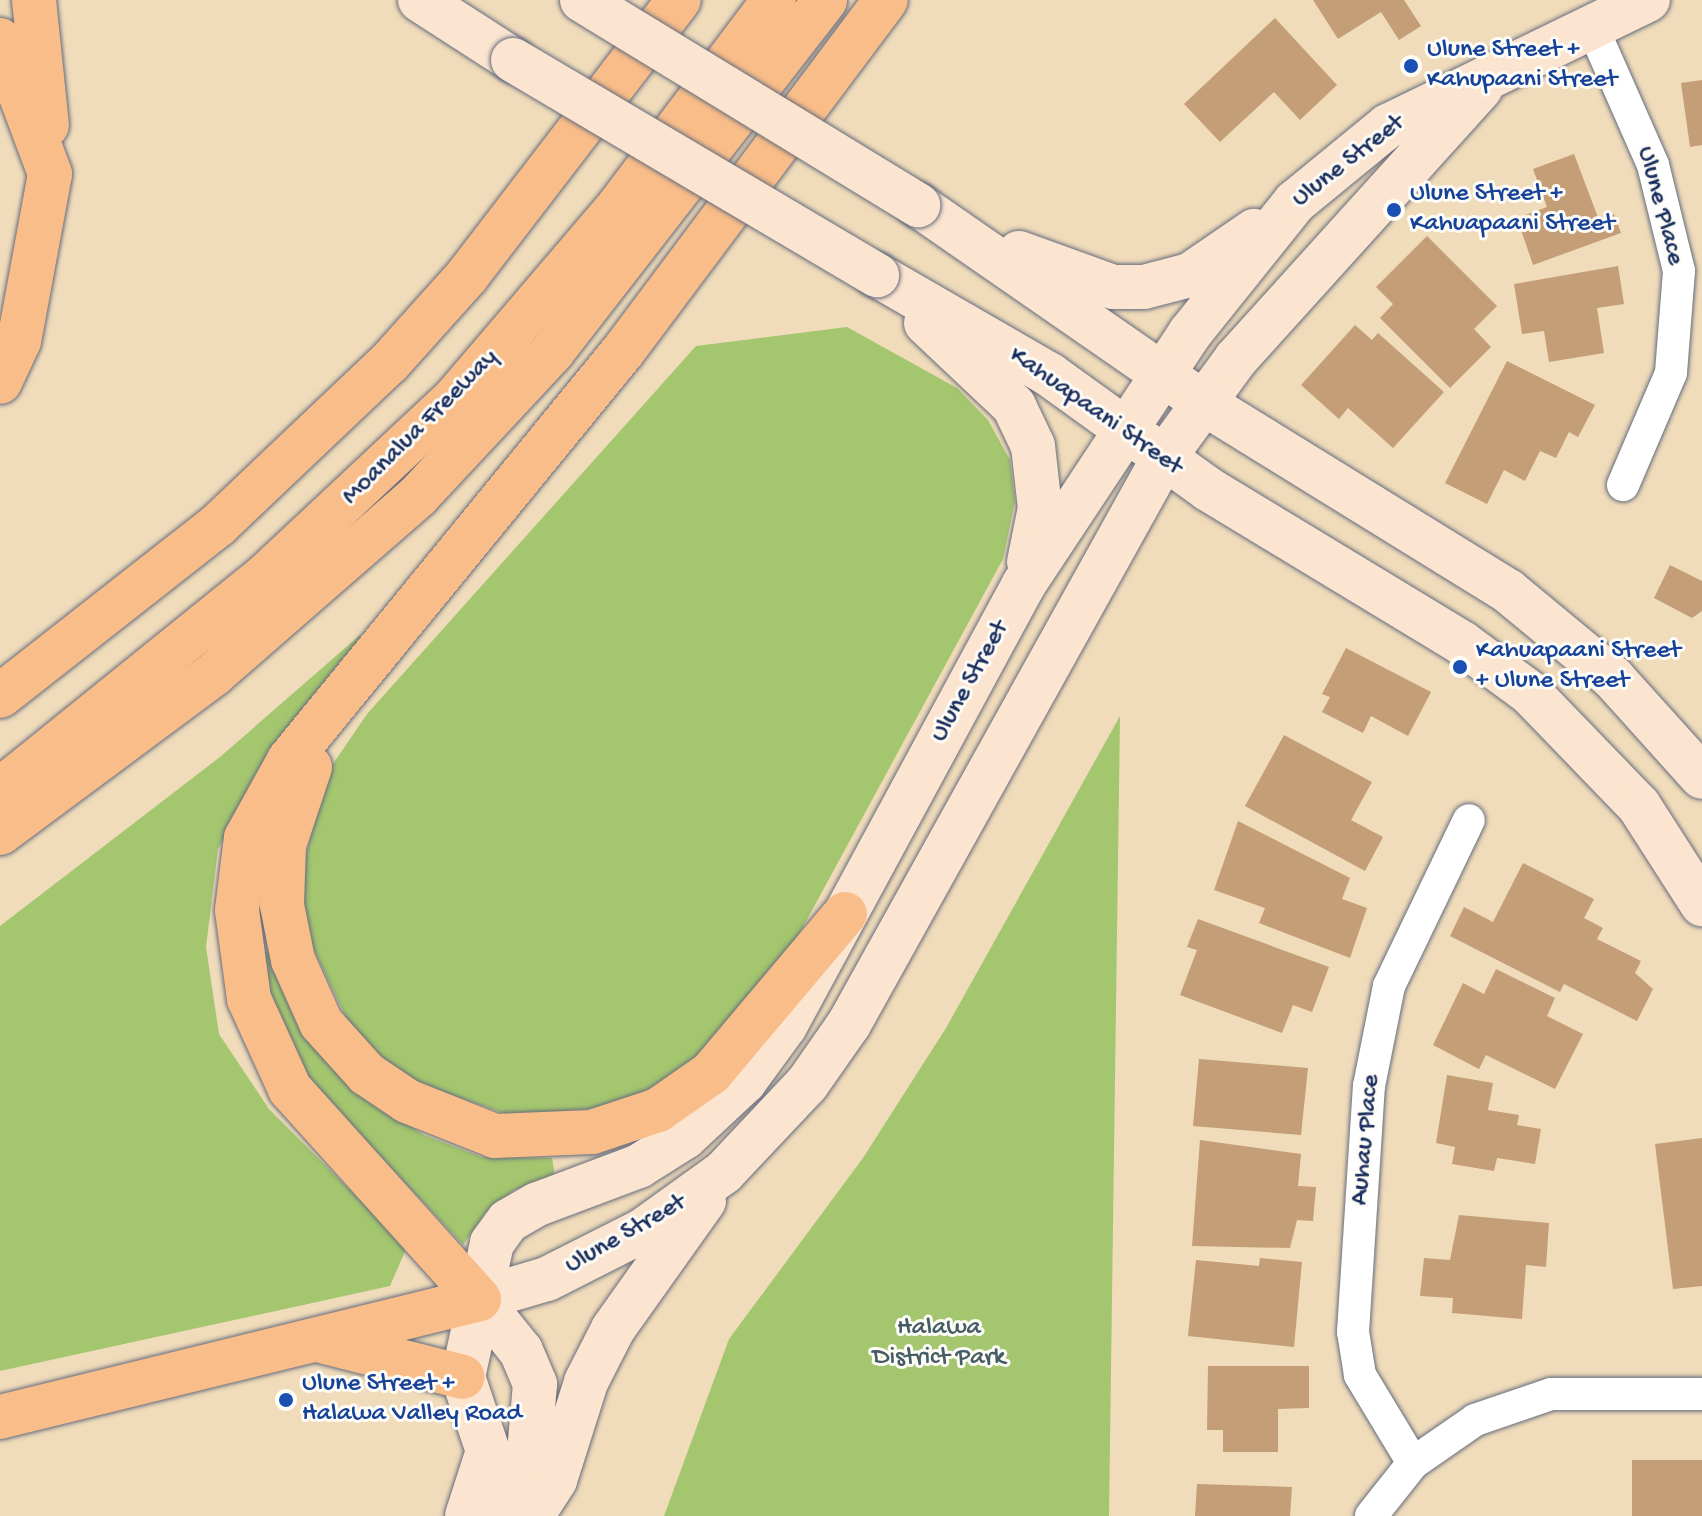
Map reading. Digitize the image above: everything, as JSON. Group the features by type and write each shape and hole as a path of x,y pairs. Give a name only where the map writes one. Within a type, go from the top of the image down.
{"highway":[{"path":"0,382 19,341 50,174 34,0"},
{"path":"0,694 300,424 450,260 652,0"},
{"path":"0,694 218,525 389,363 467,276 679,0"},
{"name":"Moanalua Freeway","path":"0,790 266,575 455,398 609,218 774,0"},
{"path":"0,833 214,674 418,496 553,351 825,0"},
{"path":"0,1417 479,1299 290,1089 249,999 237,910 246,838 289,760 373,653 624,350 886,0"},
{"path":"0,40 50,174"},
{"path":"373,653 297,795 284,845 282,905 293,960 321,1023 367,1074 407,1101 495,1136 539,1138 592,1132 658,1110 711,1073 845,914"},
{"path":"319,1340 463,1377"}],"main road":[{"name":"Kahuapaani Street","path":"420,0 513,60 1050,375 1163,459 1462,643 1530,693 1639,806 1702,904"},
{"path":"582,0 972,236 1202,402 1508,591 1613,678 1702,777"},
{"name":"Ulune Street","path":"479,1299 492,1243 508,1221 639,1166 744,1082 785,1026 1024,584 1160,373 1295,202 1388,126 1505,63 1590,22 1648,0"},
{"name":"Ulune Street","path":"479,1299 593,1260 724,1172 807,1084 849,1024 1163,459 1202,402 1505,63"},
{"path":"972,236 1113,287 1144,287 1190,275 1295,202"},
{"path":"877,275 1014,406 1027,433 1040,508 1024,584"},
{"path":"532,1516 555,1480 586,1382 613,1329 724,1172"},
{"path":"467,1516 488,1451 463,1377 479,1299"},
{"path":"479,1299 521,1351 535,1384 528,1464 490,1516"}],"street":[{"name":"Ulune Place","path":"1590,22 1653,165 1679,271 1671,373 1623,485"},
{"name":"Auhau Place","path":"1413,1463 1360,1375 1353,1332 1369,1086 1389,986 1469,820"},
{"path":"1371,1516 1413,1463 1475,1420 1551,1394 1702,1394"}],"green space":[{"path":"847,327 957,388 988,420 1010,460 1015,501 1003,559 785,960 740,1018 673,1076 616,1106 515,1117 423,1085 382,1060 348,1022 306,933 299,886 324,777 367,714 696,346"},
{"path":"360,635 368,644 258,773 218,849 206,947 219,1034 269,1109 407,1247 390,1286 0,1371 0,926 220,757"},
{"name":"Halawa District Park","path":"1120,716 1109,1516 664,1516 729,1339 863,1158 946,1028"},
{"path":"272,951 369,1101 424,1135 482,1157 552,1158 555,1176 514,1190 486,1212 463,1245 290,1059 256,953"}],"building":[{"path":"1313,0 1404,0 1421,26 1399,40 1381,12 1338,39"},
{"path":"1275,18 1337,85 1300,120 1274,92 1220,142 1184,104"},
{"path":"1702,80 1702,145 1690,147 1681,83"},
{"path":"1574,154 1599,220 1614,214 1621,233 1533,265 1517,218 1547,207 1533,169"},
{"path":"1427,236 1497,306 1474,329 1491,347 1450,388 1380,318 1393,304 1376,287"},
{"path":"1618,266 1624,304 1597,308 1604,353 1549,362 1544,331 1522,334 1514,284"},
{"path":"1355,325 1372,340 1378,333 1444,392 1393,448 1348,408 1339,419 1301,385"},
{"path":"1507,361 1595,405 1578,437 1569,432 1556,458 1540,451 1525,481 1504,470 1487,504 1445,483"},
{"path":"1670,565 1702,581 1702,611 1692,618 1654,598"},
{"path":"1346,648 1431,692 1408,736 1371,716 1363,733 1322,712 1330,697 1322,694"},
{"path":"1284,735 1372,782 1351,820 1383,837 1365,871 1245,806"},
{"path":"1238,821 1350,878 1342,899 1367,908 1350,958 1259,923 1265,908 1214,890"},
{"path":"1523,863 1594,899 1584,918 1603,928 1597,939 1641,961 1635,973 1653,989 1637,1021 1564,984 1560,992 1450,936 1464,907 1493,922"},
{"path":"1198,919 1329,967 1312,1012 1293,1005 1282,1033 1180,995 1197,950 1187,947"},
{"path":"1496,969 1555,998 1547,1016 1583,1034 1555,1089 1486,1055 1479,1069 1433,1045 1463,983 1484,994"},
{"path":"1199,1059 1308,1068 1301,1135 1193,1126"},
{"path":"1447,1075 1493,1083 1488,1110 1519,1115 1517,1125 1541,1129 1535,1164 1497,1158 1494,1171 1452,1164 1455,1147 1436,1143"},
{"path":"1702,1138 1702,1286 1673,1289 1655,1144"},
{"path":"1200,1140 1301,1154 1298,1186 1316,1187 1313,1221 1297,1220 1290,1248 1192,1246"},
{"path":"1459,1215 1549,1223 1546,1267 1526,1265 1522,1319 1452,1313 1453,1298 1420,1296 1424,1258 1450,1260"},
{"path":"1260,1258 1302,1262 1294,1347 1188,1336 1196,1260 1259,1266"},
{"path":"1208,1366 1309,1366 1309,1408 1278,1409 1278,1452 1223,1452 1223,1430 1207,1430"},
{"path":"1632,1460 1702,1460 1702,1516 1632,1516"},
{"path":"1197,1484 1292,1487 1290,1516 1195,1516"}],"place":[{"name":"Ulune Street + Kahupaani Street","path":"1411,66"},
{"name":"Ulune Street + Kahuapaani Street","path":"1394,210"},
{"name":"Kahuapaani Street + Ulune Street","path":"1460,667"},
{"name":"Ulune Street + Halawa Valley Road","path":"286,1400"}]}
